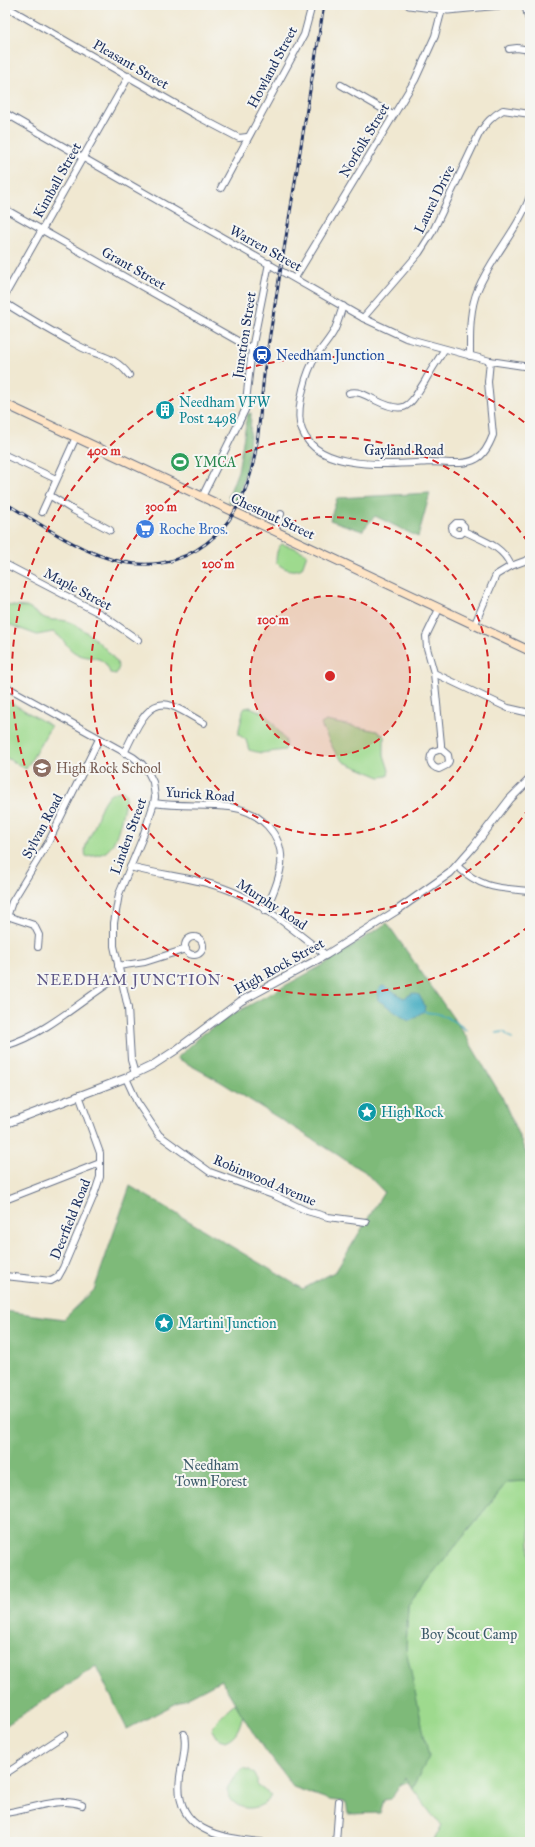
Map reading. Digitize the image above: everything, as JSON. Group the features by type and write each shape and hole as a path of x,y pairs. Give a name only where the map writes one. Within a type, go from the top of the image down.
{"main road":[{"name":"Chestnut Street","path":"5,404 474,626 530,651"}],"street":[{"name":"Howland Street","path":"221,188 304,35 312,5"},
{"path":"409,5 442,10 500,5"},
{"path":"525,5 530,24"},
{"name":"Pleasant Street","path":"5,6 201,118 239,138 247,138"},
{"name":"Norfolk Street","path":"295,278 415,80 429,52 438,27 442,10"},
{"path":"508,49 530,49"},
{"name":"Kimball Street","path":"5,295 129,76"},
{"path":"341,85 393,115"},
{"name":"Laurel Drive","path":"363,318 419,253 433,232 479,134 487,122 493,115 503,110 530,114"},
{"name":"Warren Street","path":"5,112 363,318 397,335 444,350 490,361 530,367"},
{"path":"470,356 472,312 477,290 487,270 520,220 530,196"},
{"name":"Grant Street","path":"5,209 43,229 252,348"},
{"name":"Junction Street","path":"202,497 244,410 252,348 269,263"},
{"path":"5,303 44,327 93,352 114,360 121,365 129,375"},
{"name":"Gayland Road","path":"343,306 334,332 313,363 301,399 300,423 308,442 318,451 341,459 381,465 459,462 477,459 491,442 493,435 488,382 490,361"},
{"path":"349,393 360,393 389,406 403,408 411,403 417,396 444,350"},
{"path":"42,512 76,437"},
{"path":"5,455 56,479"},
{"path":"49,495 110,530"},
{"path":"275,532 281,514"},
{"path":"464,531 500,549 506,555 511,566"},
{"path":"474,626 494,578 500,572 511,566 530,559"},
{"name":"Maple Street","path":"5,564 101,614 138,640"},
{"path":"439,609 426,636 427,648 434,673 441,749"},
{"path":"434,673 505,707 530,713"},
{"name":"Linden Street","path":"5,686 139,762 148,772 153,782 154,803 119,894 114,916 113,935 120,976 128,1008 131,1060 135,1074"},
{"path":"124,753 148,710 155,705 162,704 171,706 204,723"},
{"name":"Sylvan Road","path":"6,920 12,902 49,841 99,739"},
{"name":"High Rock Street","path":"5,1124 126,1078 153,1065 176,1050 242,1001 326,955 396,911 450,873 510,799 530,779"},
{"name":"Yurick Road","path":"154,803 232,807 253,813 264,821 276,836 281,862 277,880 266,911"},
{"path":"457,866 477,882 489,886 530,891"},
{"name":"Murphy Road","path":"130,867 217,886 238,894 266,911 326,955"},
{"path":"6,920 34,925 39,935 38,948"},
{"path":"118,966 145,962 186,949"},
{"path":"5,1046 22,1040 50,1024 120,976"},
{"name":"Robinwood Avenue","path":"126,1078 137,1102 159,1135 210,1172 273,1195 307,1211 328,1217 366,1222"},
{"name":"Deerfield Road","path":"5,1276 51,1281 58,1277 64,1268 94,1195 100,1177 100,1153 79,1095"},
{"path":"5,1200 100,1163"},
{"path":"184,1734 185,1746 179,1785 183,1807 193,1821 206,1831 219,1836 238,1840 261,1842"},
{"path":"5,1774 64,1735"},
{"path":"336,1842 339,1801"},
{"path":"5,1813 63,1802 74,1802 82,1806"}],"green space":[{"path":"251,413 246,472 235,505 228,502 230,498 228,497 238,471 245,424 248,414"},
{"path":"430,493 418,537 375,516 362,531 330,520 337,498"},
{"path":"282,544 307,554 302,568 288,570 281,567 276,562 278,549"},
{"path":"5,604 26,607 45,618 50,620 66,621 88,633 104,647 116,661 119,667 116,674 110,673 107,666 99,659 79,655 74,652 53,632 37,635 5,623"},
{"path":"5,699 51,726 26,769 5,757"},
{"path":"250,707 264,713 272,722 286,741 285,750 261,753 249,750 246,740 239,735 239,732 243,710"},
{"path":"326,721 377,731 384,736 384,755 389,770 388,776 380,777 344,762 335,752 322,727 321,724"},
{"path":"123,791 126,795 115,840 107,851 86,857 85,849 102,804 110,795"},
{"name":"Needham Town Forest","path":"387,923 465,1035 502,1097 530,1162 530,1481 507,1482 408,1605 406,1649 429,1757 412,1788 405,1778 391,1799 384,1800 380,1813 348,1814 346,1802 330,1800 293,1787 255,1736 221,1680 127,1729 96,1666 5,1726 5,1311 64,1319 94,1290 130,1186 303,1289 336,1271 384,1192 364,1171 221,1082 177,1058 203,1034 226,1018 323,965"},
{"name":"Boy Scout Camp","path":"530,1481 530,1842 433,1842 442,1825 435,1819 412,1788 420,1773 412,1780 394,1787 406,1649 408,1605 507,1482"},
{"path":"236,1703 243,1714 241,1722 236,1733 225,1741 216,1737 212,1730 222,1715"},
{"path":"244,1768 253,1772 257,1779 257,1785 272,1796 267,1802 254,1808 247,1808 234,1803 227,1790 232,1780"}],"water":[{"path":"382,986 404,998 413,993 419,995 425,1006 424,1011 410,1020 407,1019 378,1000 377,991"}],"waterway":[{"path":"424,1011 437,1013 447,1017 467,1031"},
{"path":"496,1033 504,1032 512,1039"}],"railway":[{"path":"5,503 85,550 107,558 129,563 151,564 174,560 186,556 216,535 231,517 243,495 254,461 264,371 324,5"}],"place":[{"name":"Needham Junction","path":"262,355"},
{"name":"Needham VFW Post 2498","path":"165,410"},
{"name":"YMCA","path":"180,462"},
{"name":"Roche Bros.","path":"145,529"},
{"name":"High Rock School","path":"42,768"},
{"name":"High Rock","path":"367,1112"},
{"name":"Martini Junction","path":"164,1323"}],"district":[{"name":"NEEDHAM JUNCTION","path":"129,980"}]}
